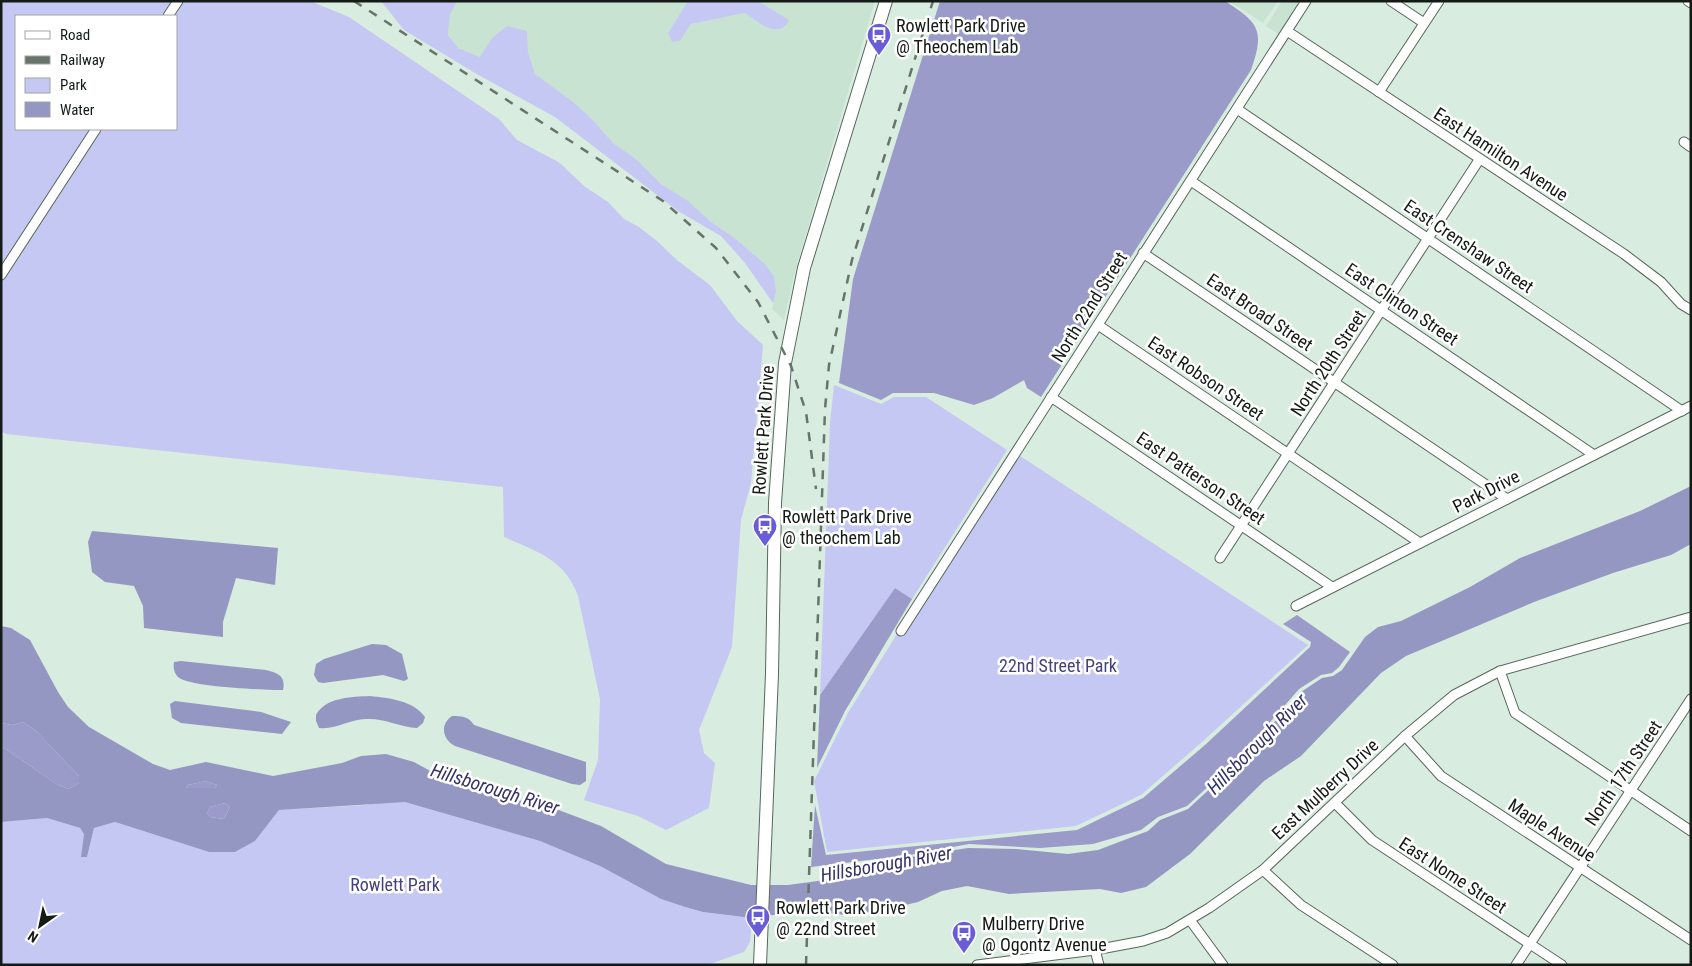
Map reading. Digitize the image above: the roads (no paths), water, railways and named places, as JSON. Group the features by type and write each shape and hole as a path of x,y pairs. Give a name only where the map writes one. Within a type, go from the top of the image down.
{"street":[{"path":"169,15 178,1"},
{"name":"Rowlett Park Drive","path":"760,965 772,674 776,503 786,363 804,268 886,1"},
{"name":"North 22nd Street","path":"901,631 1306,1"},
{"path":"1391,1 1424,23"},
{"path":"1379,92 1439,1"},
{"name":"East Hamilton Avenue","path":"1287,31 1479,160 1624,254 1661,282 1681,304 1691,310"},
{"name":"East Crenshaw Street","path":"1237,109 1682,411"},
{"path":"1,275 95,130"},
{"name":"North 20th Street","path":"1220,558 1479,160"},
{"name":"East Clinton Street","path":"1191,181 1594,454"},
{"name":"East Broad Street","path":"1143,252 1507,499"},
{"name":"East Robson Street","path":"1098,325 1420,543"},
{"name":"East Patterson Street","path":"1051,397 1332,587"},
{"name":"Park Drive","path":"1296,606 1691,406"},
{"name":"East Mulberry Drive","path":"976,965 1095,950 1143,941 1167,933 1190,920 1263,870 1405,736 1454,695 1500,671 1691,617"},
{"path":"1500,671 1515,713 1691,831"},
{"name":"North 17th Street","path":"1516,965 1691,699"},
{"path":"1681,714 1691,720"},
{"name":"Maple Avenue","path":"1405,736 1441,776 1691,940"},
{"name":"East Nome Street","path":"1335,803 1372,840 1562,965"},
{"path":"1263,870 1301,905 1393,965"},
{"path":"1190,920 1223,965"},
{"path":"1095,950 1099,965"}],"water":[{"path":"1691,486 1691,544 1671,555 1613,573 1534,602 1406,656 1381,673 1301,756 1264,781 1190,854 1146,887 1121,893 1100,889 1009,894 967,886 942,891 918,902 880,911 848,915 821,913 781,914 752,918 703,912 661,899 600,866 540,841 405,802 279,810 255,841 235,852 209,852 115,822 94,828 87,857 81,857 84,834 80,828 47,818 1,822 1,746 58,785 69,789 79,783 79,776 35,730 23,722 12,725 1,723 1,626 11,628 30,640 68,707 89,727 153,764 170,770 206,762 273,776 342,763 361,756 386,754 414,762 452,783 487,794 548,806 601,826 666,864 751,885 788,885 825,880 866,864 968,848 1016,849 1068,854 1098,850 1148,831 1160,820 1188,809 1240,761 1301,692 1322,678 1333,676 1342,670 1365,637 1378,627 1401,621 1470,587 1520,558 1640,511","holes":["206,781 217,785 211,795 197,797 184,792 188,785","225,803 230,807 224,819 210,817 207,813 210,807"]},
{"path":"92,531 278,548 275,585 236,578 223,622 223,637 144,628 143,606 134,586 105,582 92,572 88,542"},
{"path":"372,644 386,645 402,654 408,679 404,681 383,675 323,683 318,682 314,675 316,664 324,659"},
{"path":"181,661 270,671 282,678 283,690 223,687 195,683 178,677 176,674 174,662"},
{"path":"370,696 407,703 420,711 425,717 423,723 417,728 379,720 360,719 331,727 319,728 316,715 320,709 332,701"},
{"path":"175,701 261,712 291,722 282,734 181,723 172,718 170,704"},
{"path":"452,716 464,717 474,725 586,762 586,781 580,785 572,784 455,746 448,740 444,732 445,724"}],"waterway":[{"name":"Hillsborough River","path":"172,795 230,795"}],"railway":[{"path":"354,1 663,201 716,248 758,302 791,366 806,412 816,489"},
{"path":"806,965 825,409 829,365 852,260 933,1"}],"place":[{"name":"Rowlett Park Drive @ Theochem Lab","path":"879,56"},
{"name":"Rowlett Park Drive @ theochem Lab","path":"765,547"},
{"name":"Rowlett Park Drive @ 22nd Street","path":"758,938"},
{"name":"Mulberry Drive @ Ogontz Avenue","path":"964,954"}],"park label":[{"name":"22nd Street Park","path":"1058,665"},
{"name":"Rowlett Park","path":"395,884"}]}
